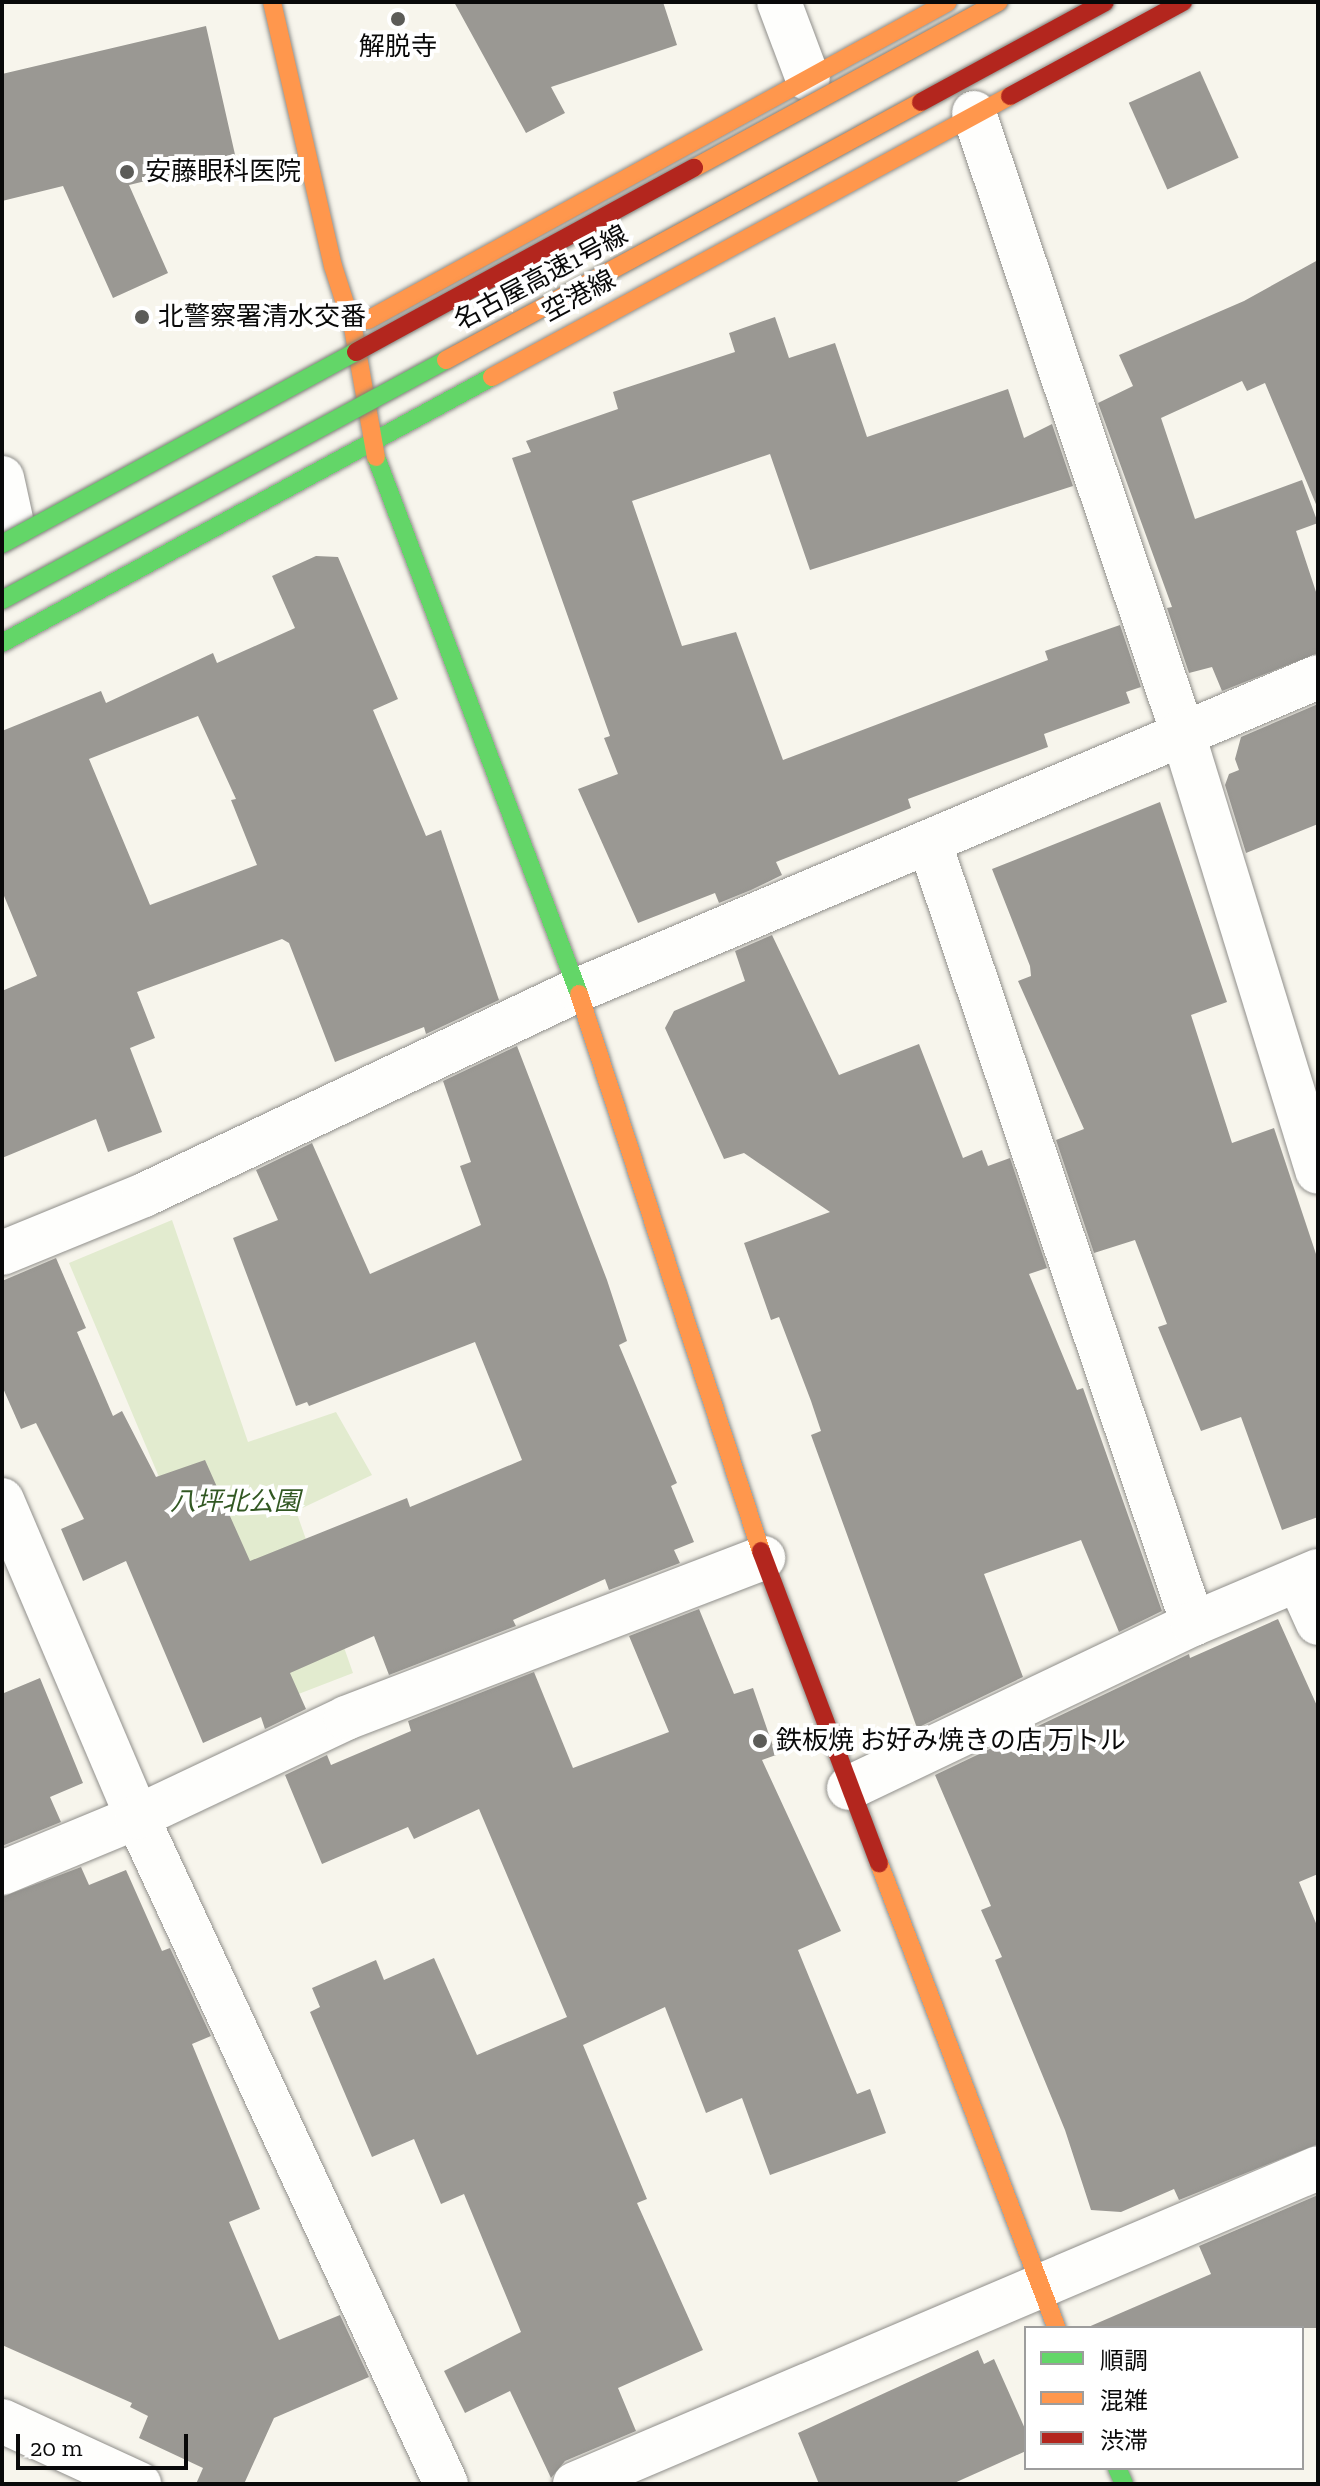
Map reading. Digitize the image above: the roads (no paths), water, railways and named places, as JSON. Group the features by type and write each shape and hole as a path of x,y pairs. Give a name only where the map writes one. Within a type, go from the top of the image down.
{"main road":[{"path":"272,2 369,439 578,990 763,1558 1056,2326"},
{"path":"346,332 948,2"},
{"name":"名古屋高速1号線","path":"4,516 999,2"},
{"name":"名古屋高速1号線","path":"2,600 1105,2"},
{"name":"空港線","path":"2,643 369,439 1183,2"},
{"path":"4,516 230,397"}],"street":[{"path":"779,2 808,79"},
{"path":"974,113 1182,731 1318,1172"},
{"path":"2,1253 144,1195 578,990 930,844 1182,731 1318,677"},
{"path":"930,844 1193,1624"},
{"path":"2,1500 137,1817 446,2484"},
{"path":"2,1873 137,1817 346,1718 763,1558"},
{"path":"849,1788 1193,1624 1308,1576 1318,1623"},
{"path":"575,2484 1318,2168"},
{"path":"2,2421 139,2484"}],"place":[{"name":"解脱寺","path":"398,19"},
{"name":"安藤眼科医院","path":"127,172"},
{"name":"北警察署清水交番","path":"142,317"},
{"name":"鉄板焼 お好み焼きの店 万トル","path":"760,1741"}],"park label":[{"name":"八坪北公園","path":"235,1502"}]}
